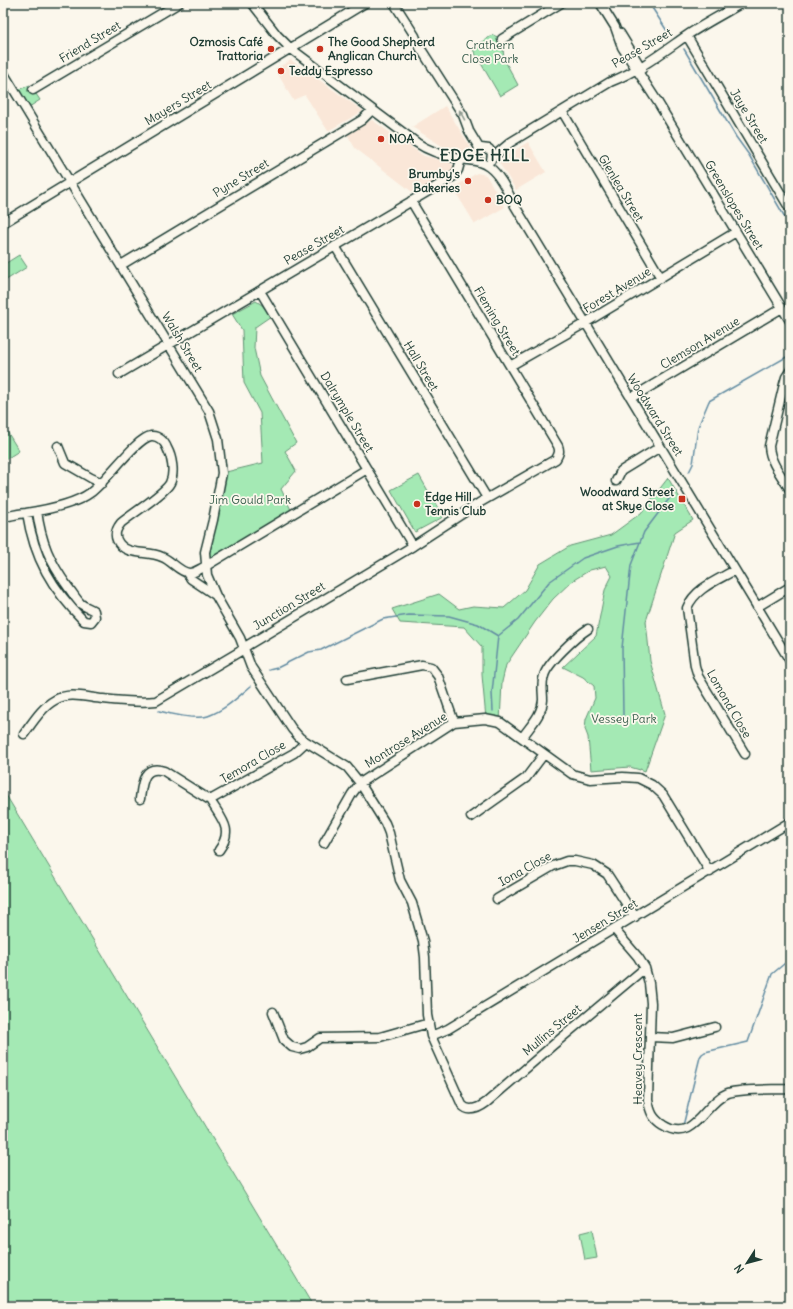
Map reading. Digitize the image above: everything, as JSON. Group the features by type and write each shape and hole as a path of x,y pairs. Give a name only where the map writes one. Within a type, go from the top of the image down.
{"street":[{"name":"Friend Street","path":"33,90 180,3"},
{"path":"252,3 277,35 290,48 424,148 432,152 461,159 481,163 489,163 493,158 489,149 484,148 461,159"},
{"name":"Mayers Street","path":"3,223 365,3"},
{"path":"394,3 415,36 419,46 463,115 478,151 476,157 481,163"},
{"path":"502,39 561,3"},
{"name":"Greenslopes Street","path":"600,3 621,34 657,101 790,321"},
{"name":"Pease Street","path":"493,158 511,142 610,82 618,74 670,49 687,36 742,3"},
{"name":"Jaye Street","path":"687,36 790,209"},
{"name":"Walsh Street","path":"3,72 209,411 218,438 222,473 205,552 206,566 210,582 216,596 236,629 251,667 296,734 306,742 347,767 360,783 385,822 400,880 412,903 423,941 431,1036 462,1105 466,1108 473,1109"},
{"name":"Pyne Street","path":"121,265 362,120 372,110"},
{"name":"Glenlea Street","path":"562,111 661,278"},
{"name":"Pease Street","path":"489,149 511,142"},
{"name":"Woodward Street","path":"493,158 500,181"},
{"name":"Pease Street","path":"119,374 454,176 458,170 461,159"},
{"name":"Woodward Street","path":"481,163 490,168 500,181 790,661"},
{"name":"Fleming Street","path":"411,201 558,446 560,450 559,454"},
{"name":"Forest Avenue","path":"510,366 586,323 736,232"},
{"name":"Hall Street","path":"335,246 487,498"},
{"name":"Dalrymple Street","path":"260,291 413,546"},
{"name":"Clemson Avenue","path":"631,398 782,308"},
{"path":"790,371 786,377 768,446 773,462 790,490"},
{"path":"3,518 37,511 81,499 91,493 102,483 142,440 156,436 163,442 168,450 172,464 170,483 164,491 121,523 117,527 116,536 120,544 129,550 162,557 187,573 191,579 216,596"},
{"path":"58,446 65,463 102,483"},
{"path":"616,481 621,471 660,447"},
{"name":"Junction Street","path":"24,734 34,720 48,706 56,699 65,696 75,695 145,702 156,701 413,546 487,498 553,462 559,454"},
{"path":"187,573 206,566 367,469"},
{"path":"27,513 29,528 37,554 49,578 59,594 74,611 84,621 92,622 95,617 94,611 82,605 50,559 39,529 37,511"},
{"name":"Lomond Close","path":"735,570 699,591 687,608 695,666 698,676 745,754"},
{"path":"757,607 790,587"},
{"path":"522,738 542,708 542,683 546,670 576,637 588,629"},
{"path":"347,679 422,665 431,667 438,676 454,722"},
{"name":"Montrose Avenue","path":"360,783 454,722 485,719 493,720 500,722 564,769 581,778 631,777 645,781 652,785 663,795 710,872"},
{"name":"Temora Close","path":"210,800 294,753 306,742"},
{"path":"471,816 526,778 544,754"},
{"path":"140,799 144,777 150,771 160,769 210,800 227,830 226,839 219,850"},
{"path":"324,844 352,794 360,783"},
{"name":"Jensen Street","path":"431,1036 448,1029 710,872 790,822"},
{"name":"Iona Close","path":"497,899 553,866 560,863 575,861 593,865 607,874 635,917"},
{"name":"Heavey Crescent","path":"614,929 631,948 645,968 649,983 651,1002 649,1107 654,1119 668,1128 675,1130 687,1129 692,1126 718,1099 730,1093 790,1090"},
{"name":"Mullins Street","path":"473,1109 487,1102 553,1044 645,968"},
{"path":"273,1012 284,1040 289,1046 300,1049 307,1047 320,1038 380,1037 429,1023"},
{"path":"650,1037 673,1038 715,1027"},
{"path":"790,1080 790,1090"}],"shaded area":[{"path":"291,60 363,111 328,131 305,95 293,100 275,69"},
{"path":"445,106 471,148 468,153 442,146 412,127"},
{"path":"372,120 424,156 449,162 454,166 453,170 415,194 355,148 347,134"},
{"path":"528,142 546,172 516,190 498,161"},
{"path":"477,173 486,175 505,207 475,224 453,188"}],"green space":[{"name":"Crathern Close Park","path":"493,35 502,39 504,59 518,85 500,96 472,48"},
{"path":"30,85 40,100 26,109 15,91"},
{"path":"19,255 27,267 3,282 3,265"},
{"name":"Jim Gould Park","path":"256,301 262,305 271,316 255,327 254,348 260,376 296,443 285,451 296,471 281,489 293,514 216,560 205,552 222,473 263,463 260,413 244,383 242,330 232,314"},
{"path":"3,425 19,451 3,461"},
{"name":"Edge Hill Tennis Club","path":"419,475 443,517 415,532 391,490"},
{"name":"Vessey Park","path":"668,478 693,520 675,532 646,621 650,661 665,714 645,771 630,767 591,770 588,737 585,729 586,719 595,698 594,686 583,677 563,667 596,636 605,590 612,576 606,566 590,570 572,581 553,599 535,622 506,665 502,682 500,722 486,719 482,675 482,647 464,627 400,623 392,609 439,594 459,609 473,606 504,608 525,590 540,564 570,546 611,535 641,513"},
{"path":"3,790 313,1306 3,1306"},
{"path":"592,1230 597,1258 585,1260 580,1233"}],"waterway":[{"path":"649,3 669,34"},
{"path":"684,49 736,137 749,155 790,226"},
{"path":"689,472 693,464 698,427 709,401 790,355"},
{"path":"623,715 622,648 631,565 644,532 675,491"},
{"path":"493,711 492,693 498,636 518,620 549,582 583,558 618,546 640,542"},
{"path":"269,670 277,668 309,652 321,650 383,619 409,615 449,616 478,624 498,636"},
{"path":"159,711 191,717 208,716 226,707 251,686"},
{"path":"683,1126 700,1057 705,1052 748,1042 772,974 790,959"}],"place":[{"name":"Ozmosis Café Trattoria","path":"271,49"},
{"name":"The Good Shepherd Anglican Church","path":"320,49"},
{"name":"Teddy Espresso","path":"281,71"},
{"name":"NOA","path":"381,139"},
{"name":"Brumby's Bakeries","path":"468,181"},
{"name":"BOQ","path":"488,200"},
{"name":"Woodward Street at Skye Close","path":"682,499"},
{"name":"Edge Hill Tennis Club","path":"417,504"}],"district":[{"name":"EDGE HILL","path":"485,155"}]}
